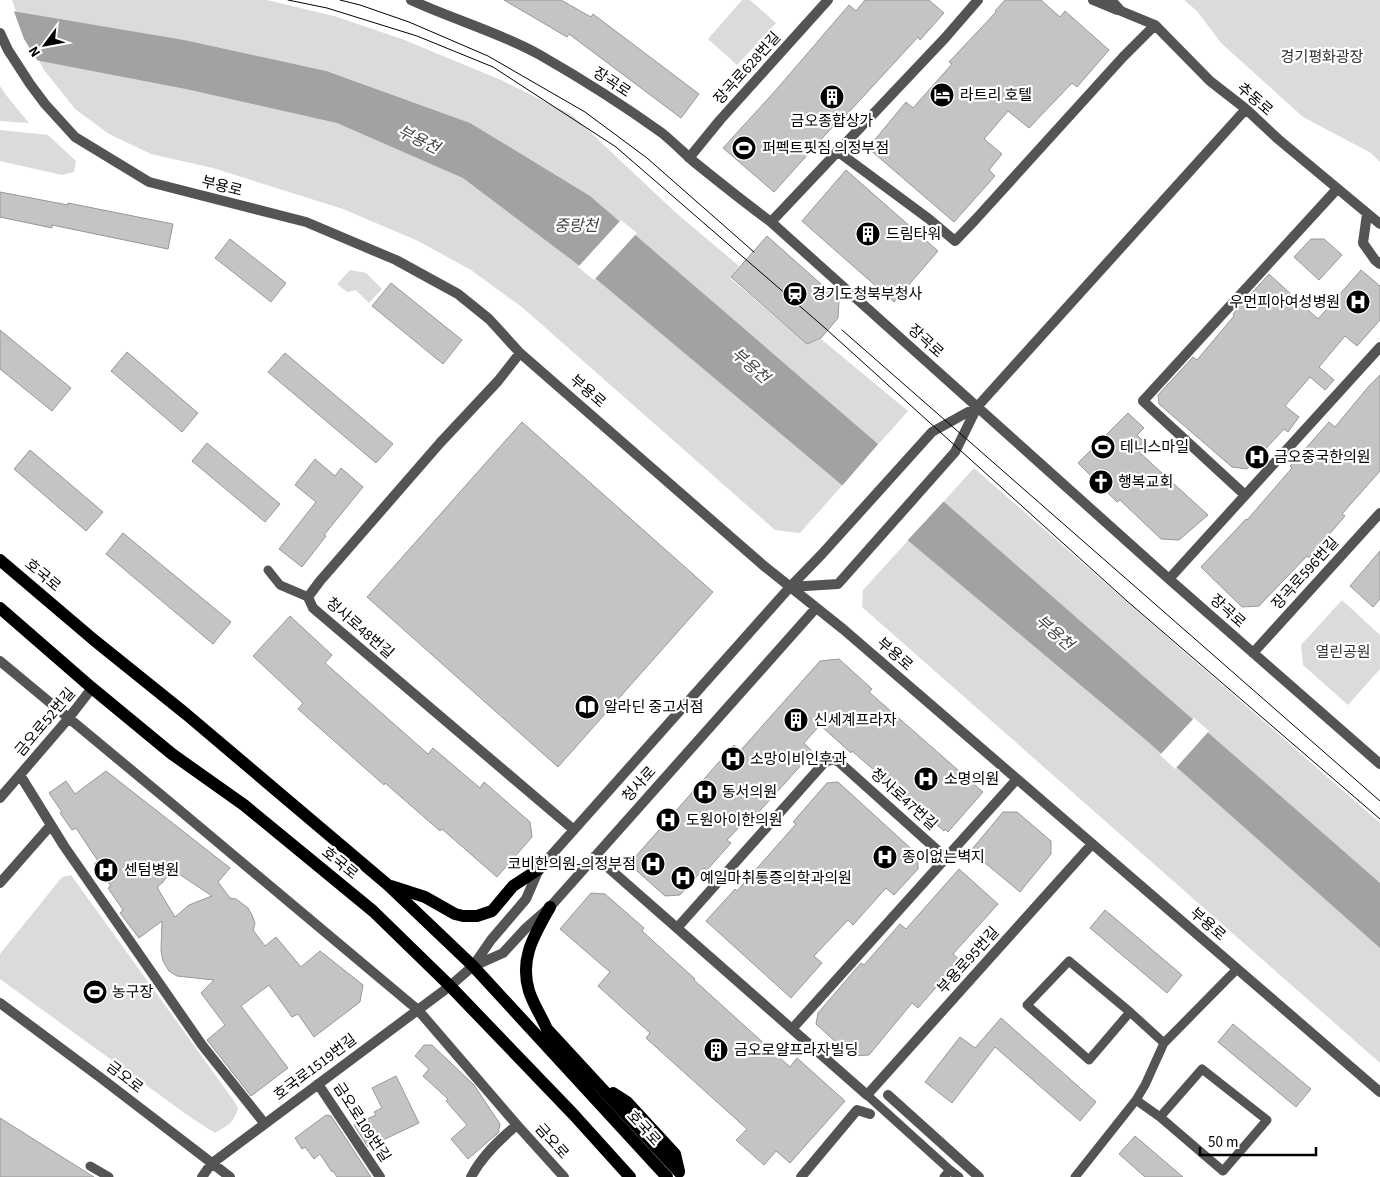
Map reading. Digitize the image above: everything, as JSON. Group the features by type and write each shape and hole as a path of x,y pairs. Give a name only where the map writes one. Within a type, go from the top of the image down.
{"main road":[{"name":"호국로","path":"0,560 388,885 473,966 559,1060 677,1175"},
{"name":"호국로","path":"0,608 172,754 244,805 373,911 450,986 574,1115 630,1177"},
{"name":"호국로","path":"388,885 425,897 455,914 476,916 492,911 514,886 539,869"},
{"path":"550,907 529,948 526,970 529,991 547,1028 559,1060"},
{"path":"547,1028 600,1086 627,1102 675,1154 677,1175"}],"street":[{"name":"장곡로","path":"411,0 505,37 539,55 595,88 663,134 729,190 771,222 1169,579 1380,764"},
{"name":"장곡로628번길","path":"690,158 720,120 828,0"},
{"path":"771,222 945,38 978,0"},
{"path":"1093,0 1121,11"},
{"name":"추동로","path":"1111,0 1121,11 1155,25 1210,80 1380,224"},
{"path":"837,151 929,219 955,241 1123,57 1155,25"},
{"name":"부용로","path":"0,32 8,50 30,84 61,122 75,136 149,182 306,222 396,260 458,294 489,319 520,353 764,566 843,628 1380,1092"},
{"path":"790,587 838,584 955,452 977,407 1246,109"},
{"path":"1245,495 1143,402 1337,189"},
{"path":"1367,214 1364,243 1375,260 1380,264"},
{"path":"1169,579 1380,347"},
{"name":"청사로48번길","path":"520,353 498,381 402,486 308,596 313,608 574,830"},
{"name":"청사로","path":"450,986 473,966 491,940 526,899 539,869 790,587 932,432 977,407"},
{"name":"장곡로596번길","path":"1253,653 1380,513"},
{"name":"청사로","path":"473,966 503,953 526,928 550,907 816,608"},
{"name":"금오로","path":"0,661 418,1010 564,1177"},
{"name":"금오로52번길","path":"0,798 92,688"},
{"name":"청사로47번길","path":"677,928 824,764 832,759 839,762 946,858"},
{"path":"20,775 51,825 202,1046 265,1124"},
{"path":"792,1030 1017,779"},
{"path":"0,883 51,825"},
{"name":"부용로95번길","path":"867,1096 1092,844"},
{"path":"595,856 867,1096"},
{"name":"호국로1519번길","path":"202,1177 211,1164 450,986"},
{"name":"금오로","path":"0,1003 230,1177"},
{"name":"금오로109번길","path":"318,1084 380,1177"},
{"path":"888,1095 979,1177"},
{"path":"801,1177 857,1110 870,1114"},
{"name":"금오로","path":"470,1177 488,1152 517,1125"}],"lane":[{"path":"268,570 280,585 308,596"},
{"path":"1130,1012 1089,1060 1027,1005 1069,961 1130,1012 1164,1043"},
{"path":"1074,1177 1136,1100 1146,1085 1164,1043 1237,969"},
{"path":"1136,1100 1160,1117 1223,1171 1267,1120 1202,1069 1160,1117"},
{"path":"867,1096 948,1174 959,1177"},
{"path":"90,1166 109,1177"}],"green space":[{"path":"12,0 267,0 334,16 402,39 501,80 572,115 675,212 739,266 730,278 807,344 821,339 908,411 800,533 775,530 523,308 471,270 418,241 343,209 213,168 151,154 109,134 75,109 44,70 20,23"},
{"path":"742,0 750,0 776,23 737,65 708,39"},
{"name":"경기평화광장","path":"1184,0 1380,0 1380,162 1371,153 1303,117 1221,43 1197,11"},
{"path":"0,86 6,95 29,123 0,121"},
{"path":"0,130 48,135 76,161 74,172 62,175 0,161"},
{"path":"350,270 366,273 382,289 369,303 356,290 347,292 337,284"},
{"path":"974,468 1380,823 1380,1063 862,607 863,590"},
{"name":"열린공원","path":"1342,600 1380,635 1380,669 1348,705 1303,665 1301,645"},
{"path":"71,875 234,1101 238,1108 227,1126 215,1133 190,1117 0,979 0,954 62,877"}],"water":[{"name":"중랑천","path":"0,9 184,40 326,71 470,123 590,196 871,438 1380,883 1380,948 1146,740 589,273 463,178 337,123 186,89 14,56"}],"pier":[{"path":"0,7 13,9 24,39 39,63 0,56"},
{"path":"621,220 637,233 594,280 578,267"},
{"path":"880,442 945,500 906,542 841,487"},
{"path":"1194,718 1209,731 1175,769 1160,755"}],"building":[{"path":"504,0 561,0 591,17 593,14 699,94 681,118 569,34 567,37"},
{"name":"금오종합상가","path":"865,0 929,0 944,13 920,40 918,37 838,124 836,123 774,192 723,148 849,5 856,11"},
{"path":"1005,0 1041,0 1060,17 1065,11 1109,50 1077,87 1072,83 1029,128 1008,111 984,139 1002,154 989,170 995,176 954,222 868,148 906,102 913,108 952,64 949,62"},
{"name":"드림타워","path":"846,170 938,251 894,302 802,221"},
{"path":"0,192 68,205 68,203 173,224 168,249 52,225 52,228 0,217"},
{"name":"경기도청북부청사","path":"767,236 839,300 838,318 821,338 807,344 731,277"},
{"path":"230,239 286,283 271,302 215,258"},
{"path":"1311,239 1324,239 1342,255 1319,280 1294,257"},
{"path":"1361,270 1380,286 1380,320 1357,346 1345,336 1319,367 1334,380 1325,390 1310,377 1285,406 1299,417 1288,432 1284,429 1247,469 1232,467 1159,404 1158,395 1193,357 1197,360 1234,316 1233,314 1269,274 1318,319"},
{"path":"391,283 462,340 443,364 372,306"},
{"path":"0,330 71,388 52,411 0,369"},
{"path":"127,352 198,413 182,432 111,371"},
{"path":"285,353 393,444 376,463 268,372"},
{"path":"1380,375 1380,471 1342,514 1345,516 1309,558 1307,556 1259,606 1242,607 1201,567 1247,520 1292,468 1290,466 1329,422 1335,427"},
{"path":"1128,413 1144,428 1137,435 1147,445 1139,452 1208,515 1179,540 1161,539 1120,500 1117,502 1078,463"},
{"path":"522,422 713,592 558,767 367,597"},
{"path":"207,443 280,504 265,522 192,461"},
{"path":"30,450 103,512 86,531 14,469"},
{"path":"315,459 335,476 341,468 363,487 324,535 326,536 302,567 279,549 316,502 295,485"},
{"path":"123,533 231,622 213,644 106,554"},
{"path":"1380,551 1380,599 1373,607 1350,586"},
{"path":"290,616 332,655 325,663 428,754 433,748 480,788 484,782 530,822 532,837 497,877 442,829 440,831 385,783 384,785 298,709 303,703 253,656"},
{"path":"839,659 872,689 869,692 983,792 948,832 945,829 944,831 820,725 804,743 813,752 748,824 745,821 727,840 731,843 707,870 704,868 680,895 665,896 637,871 636,856 734,745 740,751 820,661"},
{"path":"106,771 230,868 218,882 230,898 236,899 248,908 255,923 253,930 265,946 276,937 301,967 320,951 363,985 360,1002 314,1037 298,1014 292,1017 269,985 241,1006 288,1068 251,1096 207,1040 225,1025 201,993 214,980 177,976 169,971 163,961 161,951 162,921 139,938 120,913 123,910 108,888 111,886 94,864 98,861 76,828 72,830 49,793 66,781 75,794","holes":["173,870 212,896 189,905 175,917 158,886"]},
{"path":"838,782 918,855 918,869 894,895 886,888 853,925 848,920 814,956 822,963 791,998 706,921 735,889 737,891 796,824 793,822 827,783"},
{"path":"1003,812 1017,812 1051,841 1051,854 1020,892 973,853 973,848"},
{"path":"959,869 998,904 953,954 960,960 918,1008 912,1003 869,1055 851,1056 816,1024 818,1013 861,963 864,965 900,924 906,929"},
{"path":"591,893 605,894 644,928 642,931 790,1067 797,1058 845,1101 790,1163 776,1151 764,1165 736,1140 747,1129 646,1038 650,1033 598,986 610,972 560,929"},
{"path":"1105,910 1182,975 1167,993 1090,928"},
{"path":"1001,1018 1096,1102 1080,1121 995,1047 952,1103 925,1082 960,1037 975,1048"},
{"path":"1233,1024 1311,1089 1296,1107 1218,1042"},
{"path":"424,1045 432,1045 474,1085 500,1124 498,1133 468,1159 451,1139 467,1125 446,1101 448,1099 423,1076 429,1069 415,1056"},
{"path":"396,1076 419,1123 368,1147 354,1125 376,1115 374,1112 382,1108 372,1088"},
{"path":"326,1115 331,1116 371,1177 337,1177 320,1154 314,1159 305,1147 302,1149 295,1138"},
{"path":"0,1118 94,1177 0,1177"},
{"path":"1135,1136 1183,1177 1145,1177 1119,1154"}],"tram line":[{"path":"288,0 327,8 417,36 493,67 616,147 825,328 1127,601 1380,819"},
{"path":"340,0 409,22 488,56 585,112 647,158 754,252"},
{"path":"842,330 1380,801"}],"place":[{"name":"라트리 호텔","path":"942,95"},
{"name":"금오종합상가","path":"832,97"},
{"name":"퍼펙트핏짐 의정부점","path":"744,148"},
{"name":"드림타워","path":"868,234"},
{"name":"경기도청북부청사","path":"795,294"},
{"name":"우먼피아여성병원","path":"1358,302"},
{"name":"테니스마일","path":"1103,447"},
{"name":"금오중국한의원","path":"1257,457"},
{"name":"행복교회","path":"1101,482"},
{"name":"알라딘 중고서점","path":"587,707"},
{"name":"신세계프라자","path":"796,720"},
{"name":"소망이비인후과","path":"733,759"},
{"name":"소명의원","path":"926,779"},
{"name":"동서의원","path":"705,792"},
{"name":"도원아이한의원","path":"668,820"},
{"name":"종이없는벽지","path":"885,857"},
{"name":"코비한의원-의정부점","path":"653,864"},
{"name":"센텀병원","path":"106,870"},
{"name":"예일마취통증의학과의원","path":"683,878"},
{"name":"농구장","path":"95,992"},
{"name":"금오로얄프라자빌딩","path":"716,1050"}],"water label":[{"name":"부용천","path":"419,139"},
{"name":"부용천","path":"751,365"},
{"name":"부용천","path":"1055,632"}]}
